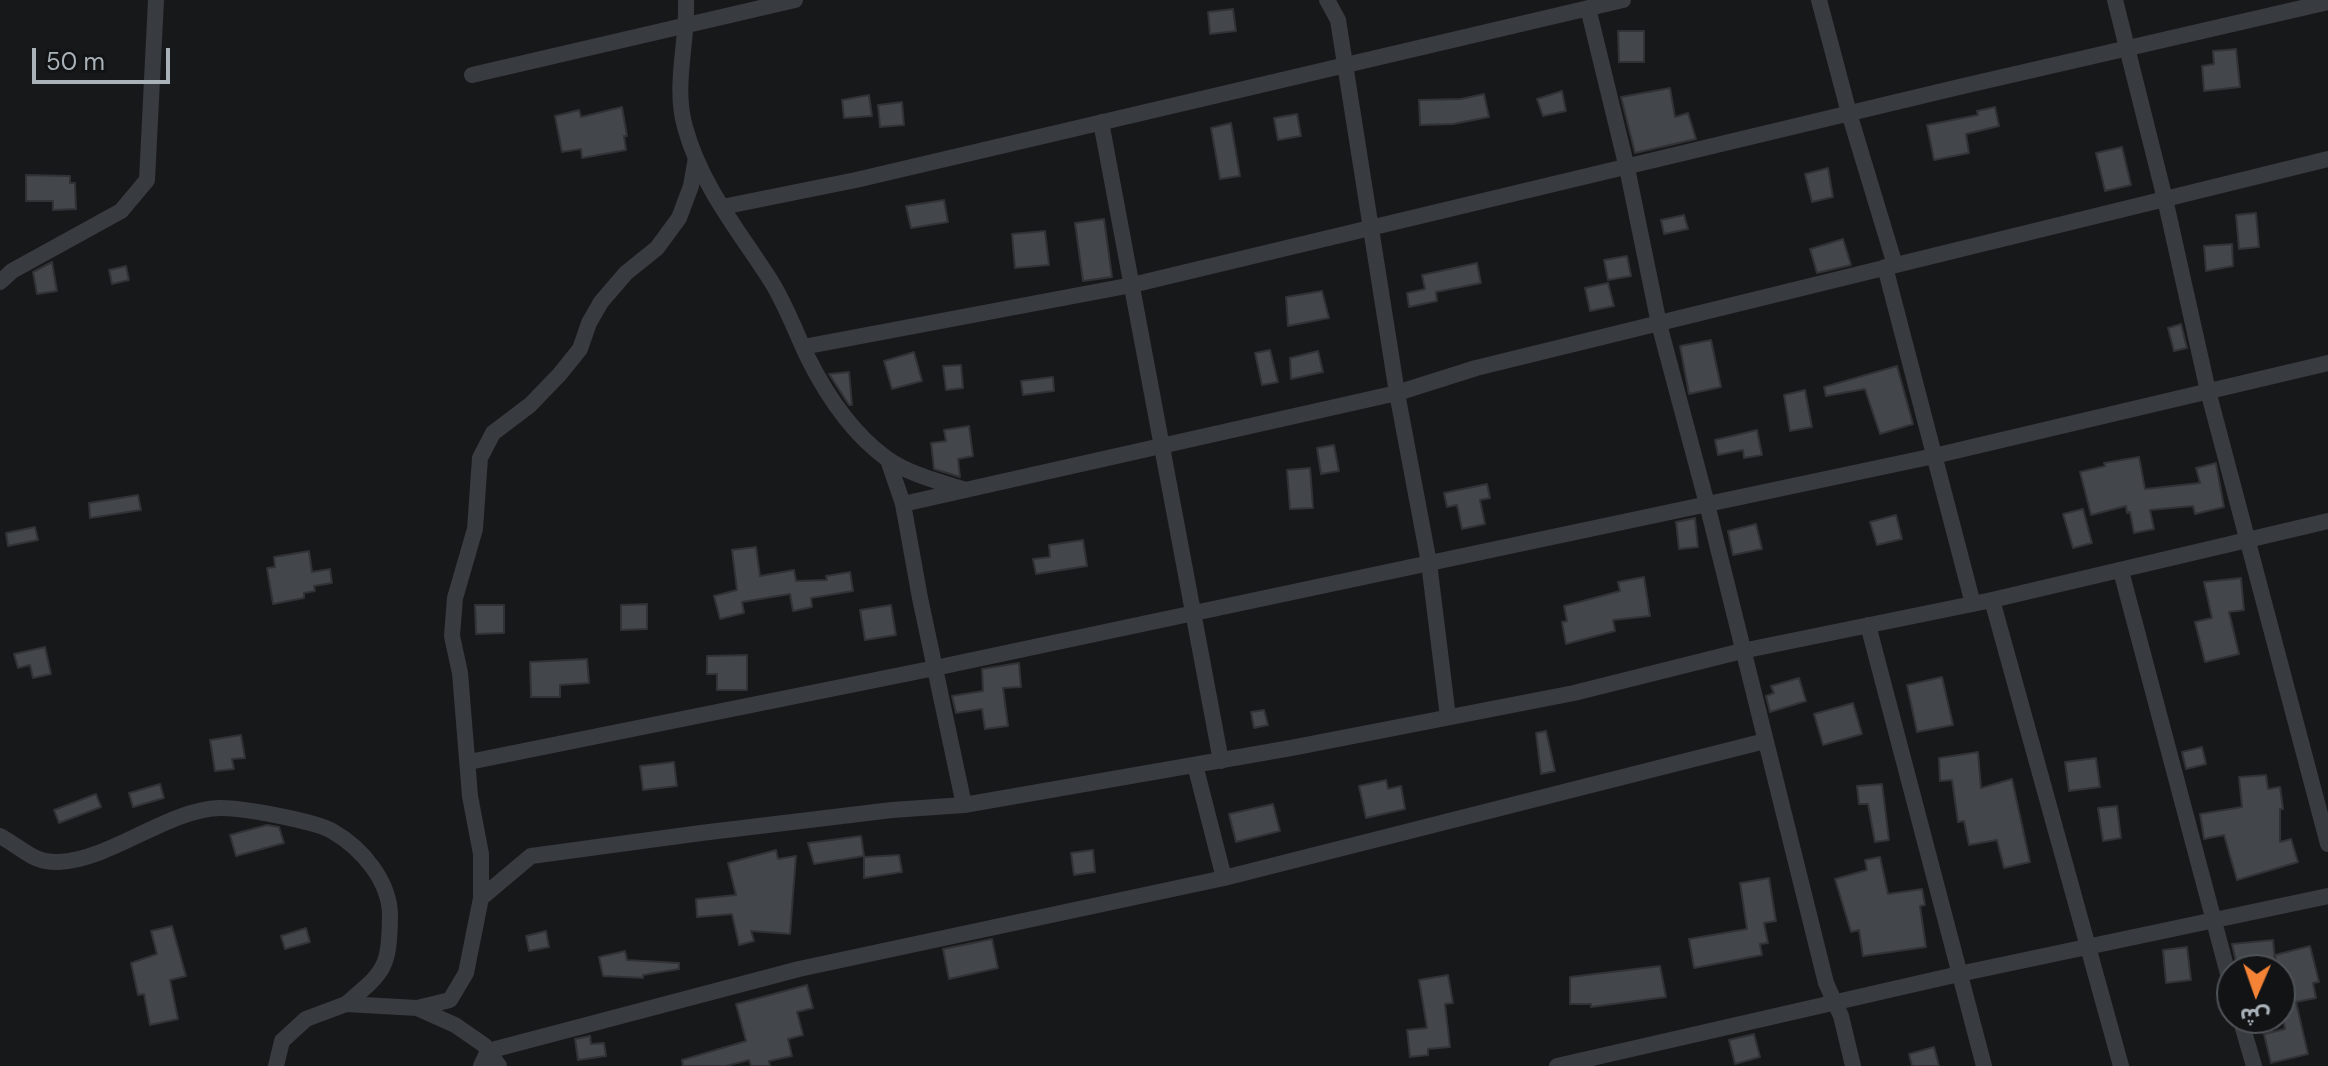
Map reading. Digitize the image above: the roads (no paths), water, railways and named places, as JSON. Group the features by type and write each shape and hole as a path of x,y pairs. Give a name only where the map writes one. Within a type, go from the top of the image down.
{"street":[{"path":"0,282 12,271 121,211 147,180 156,0"},
{"path":"686,0 687,25 679,92 684,125 696,158 722,207 773,283 803,347 850,425 888,460 967,490"},
{"path":"472,75 795,0"},
{"path":"1327,0 1338,20 1397,393 1429,563 1448,717"},
{"path":"722,207 856,180 1623,0"},
{"path":"1819,0 1890,266 1934,456 1973,604"},
{"path":"2115,0 2165,199 2208,391 2328,844"},
{"path":"803,347 1132,285 2328,2"},
{"path":"1588,8 1627,168 1659,324 1826,983 1836,1001 1853,1066"},
{"path":"1101,122 1221,761"},
{"path":"346,1004 417,1008 450,1000 466,973 481,898 481,854 470,796 460,673 452,636 455,598 475,529 480,458 493,433 530,405 559,375 580,349 601,302 626,273 657,248 679,218 691,186 696,158"},
{"path":"903,504 1397,393 1476,368 2328,159"},
{"path":"469,762 935,668 1934,456 2328,363"},
{"path":"888,460 903,504 964,805"},
{"path":"481,898 531,856 892,810 964,805 1221,761 1574,693 1742,651 1992,600 2328,521"},
{"path":"2121,571 2222,954"},
{"path":"1992,600 2121,1066"},
{"path":"1868,625 1984,1066"},
{"path":"485,1059 799,969 1224,878 1765,741"},
{"path":"1195,765 1224,878"},
{"path":"0,836 19,845 36,861 61,862 118,844 182,817 219,808 277,816 331,830 365,858 383,882 390,907 390,949 379,976 346,1004 306,1019 282,1041 276,1066"},
{"path":"1557,1066 1621,1058 1836,1001 2328,896"},
{"path":"417,1008 455,1025 485,1059 499,1066"},
{"path":"2245,1034 2254,1066"}]}
